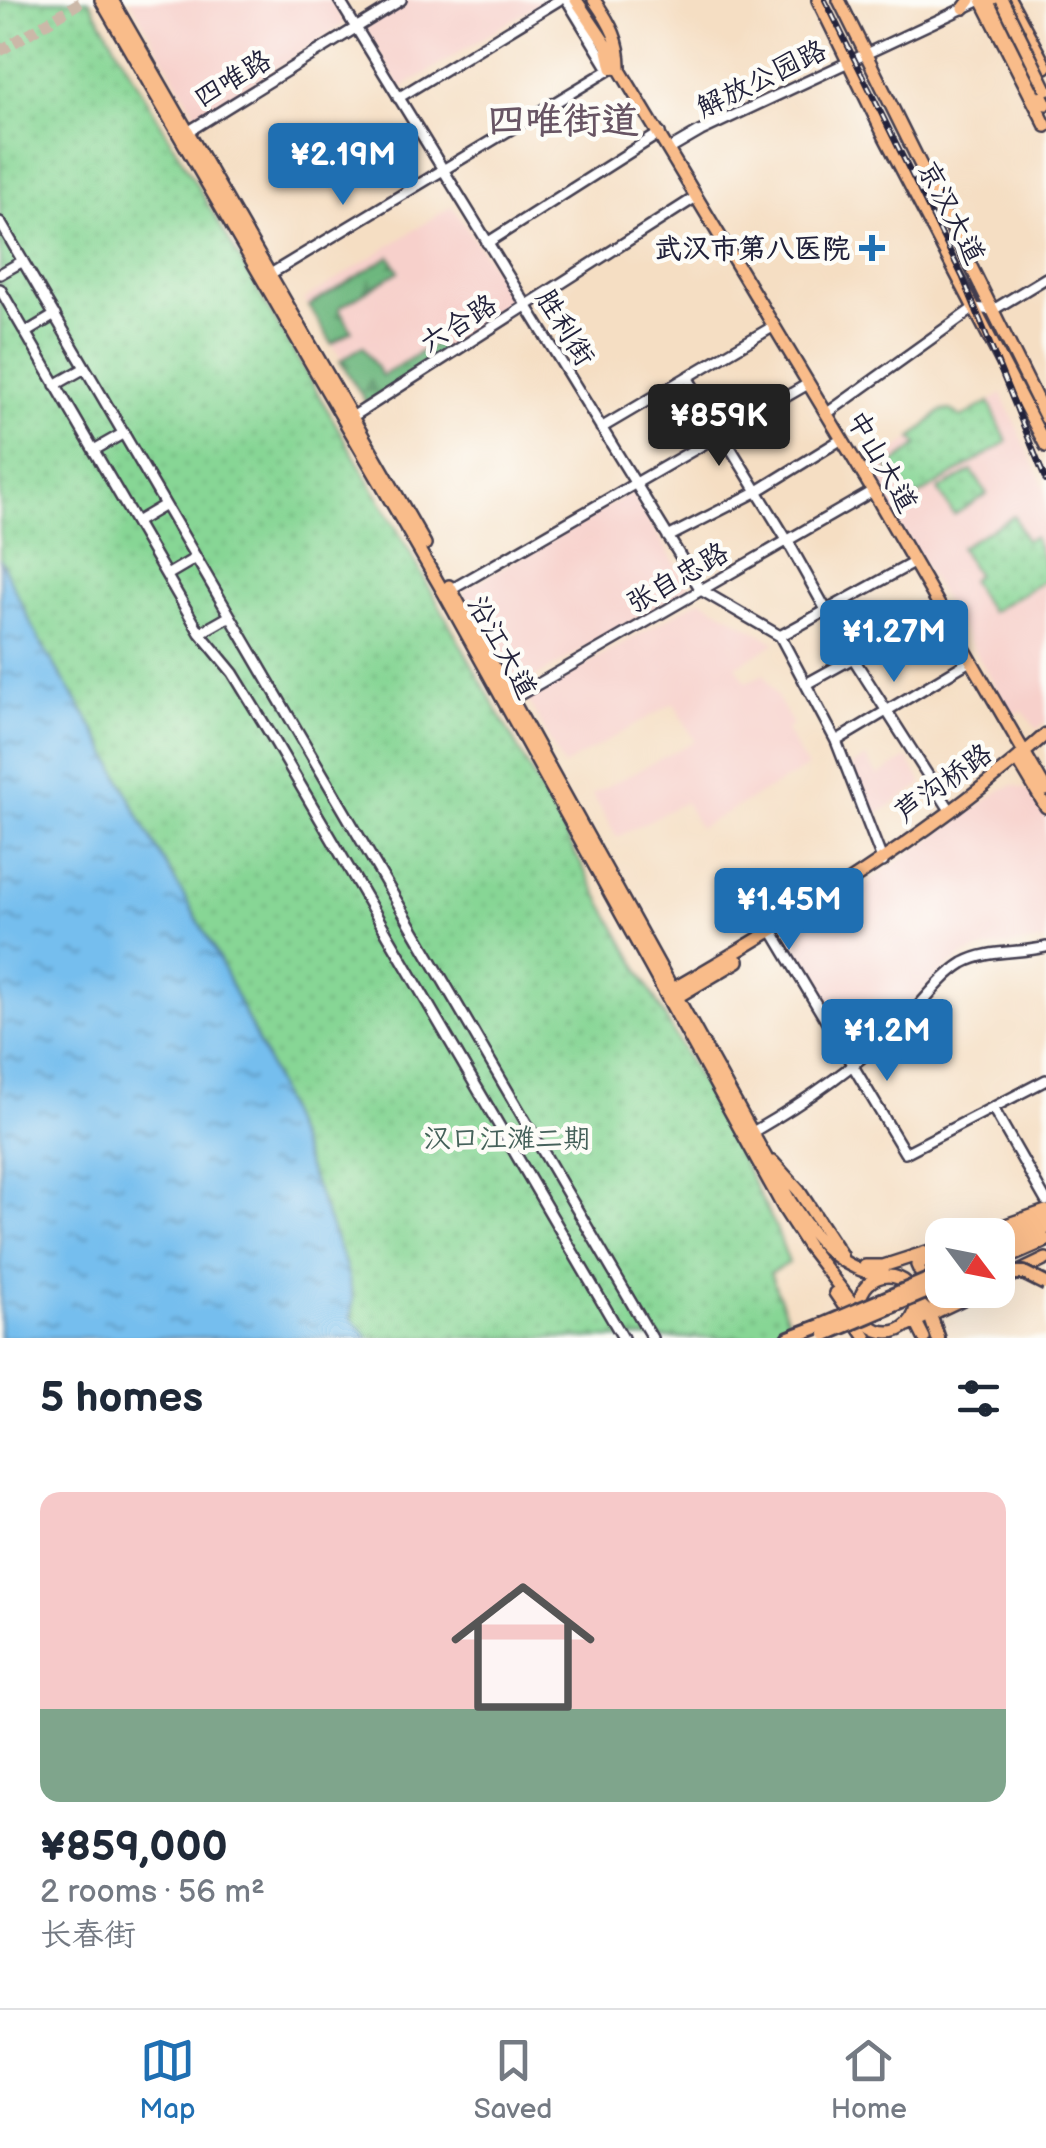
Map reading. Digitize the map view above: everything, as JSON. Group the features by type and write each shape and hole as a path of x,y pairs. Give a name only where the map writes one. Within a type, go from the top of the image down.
{"highway":[{"path":"1015,1231 1046,1214"},
{"path":"1015,1242 1046,1228"},
{"path":"1015,1254 1046,1240"},
{"path":"1015,1272 1024,1272 1046,1284"},
{"path":"788,1338 925,1282"},
{"path":"817,1338 925,1288"},
{"path":"912,1316 934,1313 938,1338"}],"main road":[{"name":"沿江大道","path":"102,0 448,591 808,1246 862,1316"},
{"name":"沿江大道","path":"112,0 189,131 267,277"},
{"path":"576,0 607,46 614,68"},
{"name":"中山大道","path":"584,0 610,38 615,50 614,68 670,149 873,492 970,661 1046,807"},
{"name":"中山大道","path":"594,0 617,40 614,68"},
{"name":"京汉大道","path":"818,0 1046,446"},
{"name":"京汉大道","path":"839,0 1046,418"},
{"path":"981,0 1046,126"},
{"path":"997,0 1016,38 1038,53"},
{"path":"997,0 1046,89"},
{"path":"997,0 1046,104"},
{"path":"1010,0 1046,67"},
{"name":"芦沟桥路","path":"670,996 775,934 882,861 1023,759 1046,734"},
{"name":"芦沟桥路","path":"882,861 1046,744"},
{"name":"中山大道","path":"1023,759 1046,790"},
{"name":"沿江大道","path":"670,996 816,1240 834,1257 886,1276"},
{"path":"1015,1224 1046,1214"},
{"path":"808,1246 869,1333 883,1338"},
{"path":"850,1265 883,1266 925,1255"},
{"path":"1015,1274 1046,1258"},
{"path":"925,1260 917,1265 925,1288"},
{"path":"869,1333 860,1302 864,1288 886,1276 904,1280 914,1292 912,1316 924,1338"},
{"path":"932,1308 934,1313 944,1308"},
{"path":"869,1333 890,1332 912,1316"}],"street":[{"name":"胜利街","path":"340,0 701,590 780,636"},
{"name":"四唯路","path":"189,131 401,0"},
{"path":"398,98 559,0"},
{"name":"中山大道","path":"567,0 614,68"},
{"name":"解放公园路","path":"670,149 865,52 981,0"},
{"path":"267,277 614,68"},
{"path":"487,243 660,133"},
{"name":"六合路","path":"349,419 696,198"},
{"path":"0,222 652,1338"},
{"path":"0,274 22,261"},
{"path":"826,414 974,308 993,310 1046,278"},
{"path":"0,289 200,633 239,682 274,740 623,1338"},
{"path":"25,333 55,315"},
{"path":"601,428 774,326"},
{"path":"55,385 86,368"},
{"path":"687,377 787,540 853,658 950,810"},
{"path":"448,591 808,384"},
{"path":"94,450 124,434"},
{"path":"668,537 756,492 842,439"},
{"name":"张自忠路","path":"508,700 873,492"},
{"path":"136,522 165,505"},
{"path":"167,575 196,558"},
{"path":"882,861 836,740 780,636 914,563"},
{"path":"200,633 230,616"},
{"path":"806,684 853,658"},
{"path":"836,740 970,661"},
{"path":"239,682 261,669"},
{"path":"274,740 295,728"},
{"path":"316,812 337,800"},
{"path":"362,890 383,878"},
{"path":"775,934 906,1153 1046,1080"},
{"path":"400,955 420,942"},
{"path":"751,1133 853,1065 902,1023 960,964 984,954 1046,947"},
{"path":"438,1020 458,1007"},
{"path":"483,1098 504,1086"},
{"path":"993,1108 1046,1201"},
{"path":"521,1163 542,1151"},
{"path":"547,1208 568,1195"},
{"path":"572,1251 593,1238"},
{"path":"610,1316 632,1304"}],"shaded area":[{"path":"130,0 331,0 345,24 198,118"},
{"path":"406,0 545,0 400,89 364,26"},
{"path":"452,206 518,304 367,400 304,300"},
{"path":"1002,394 1046,491 1046,722 1037,730 1023,711 1012,714 867,471 941,411 951,410 961,418"},
{"path":"632,492 690,588 519,687 462,591"},
{"path":"701,599 776,643 736,666 746,682 764,674 793,725 786,730 807,768 699,828 685,802 617,837 592,794 695,741 674,703 563,766 527,698"},
{"path":"866,758 878,776 907,758 923,784 870,819 851,766"},
{"path":"1014,785 1029,790 1046,817 1046,941 983,949 963,956 942,972 857,1058 786,938 1002,789"}],"green space":[{"name":"汉口江滩二期","path":"0,0 89,0 402,538 725,1127 776,1228 789,1263 770,1273 795,1338 368,1338 352,1320 353,1298 346,1267 267,1061 213,947 145,828 102,742 39,640 0,559"},
{"path":"390,256 399,271 339,308 352,331 332,344 309,306"},
{"path":"437,342 445,355 367,404 340,361 363,346 382,376"},
{"path":"989,402 1007,442 910,501 888,468 918,445 912,438 941,411 951,410 961,418"},
{"path":"972,471 987,494 954,515 938,490"},
{"path":"1014,516 1025,540 1034,537 1046,566 1046,580 990,612 970,580 976,574 960,547"}],"water":[{"path":"0,559 39,640 102,742 145,828 213,947 267,1061 346,1267 353,1298 351,1317 368,1338 0,1338"}],"tunnel":[{"path":"0,51 84,0"}],"railway":[{"path":"825,0 963,278 1046,481"}],"place":[{"name":"武汉市第八医院","path":"872,248"}],"district":[{"name":"四唯街道","path":"563,120"}]}
